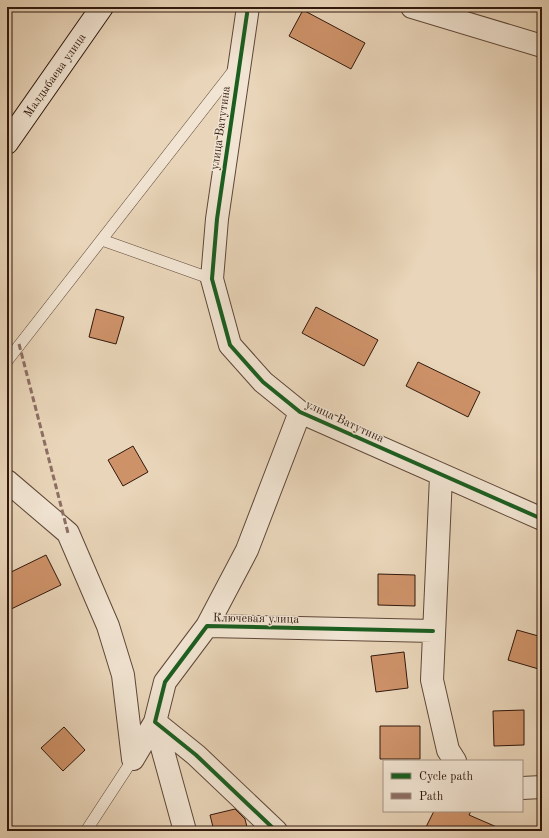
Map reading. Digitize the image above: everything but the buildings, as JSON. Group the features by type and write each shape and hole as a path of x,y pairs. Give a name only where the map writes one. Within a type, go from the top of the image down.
{"street":[{"name":"Малдыбаева улица","path":"7,143 102,7"},
{"name":"улица Ватутина","path":"248,7 216,219 212,279 230,345 263,382 300,412 441,476 542,519"},
{"path":"412,7 542,46"},
{"path":"208,626 246,550 300,412"},
{"path":"441,476 432,680 448,750 454,760"},
{"path":"7,481 68,533 108,626 123,676 133,759"},
{"name":"Ключевая улица","path":"133,759 155,722 165,682 208,626 433,631"},
{"path":"155,722 196,755 276,831"},
{"name":"Ключевая улица","path":"155,722 185,831"},
{"path":"523,788 542,787"}],"lane":[{"path":"7,361 240,63"},
{"path":"102,240 212,279"},
{"path":"86,831 133,759"}],"marked path":[{"path":"19,344 68,533"}],"cycle path":[{"path":"248,7 217,219 212,279 230,345 263,382 300,412 542,519"},
{"path":"276,831 196,755 155,722 165,682 207,626 433,631"}]}
